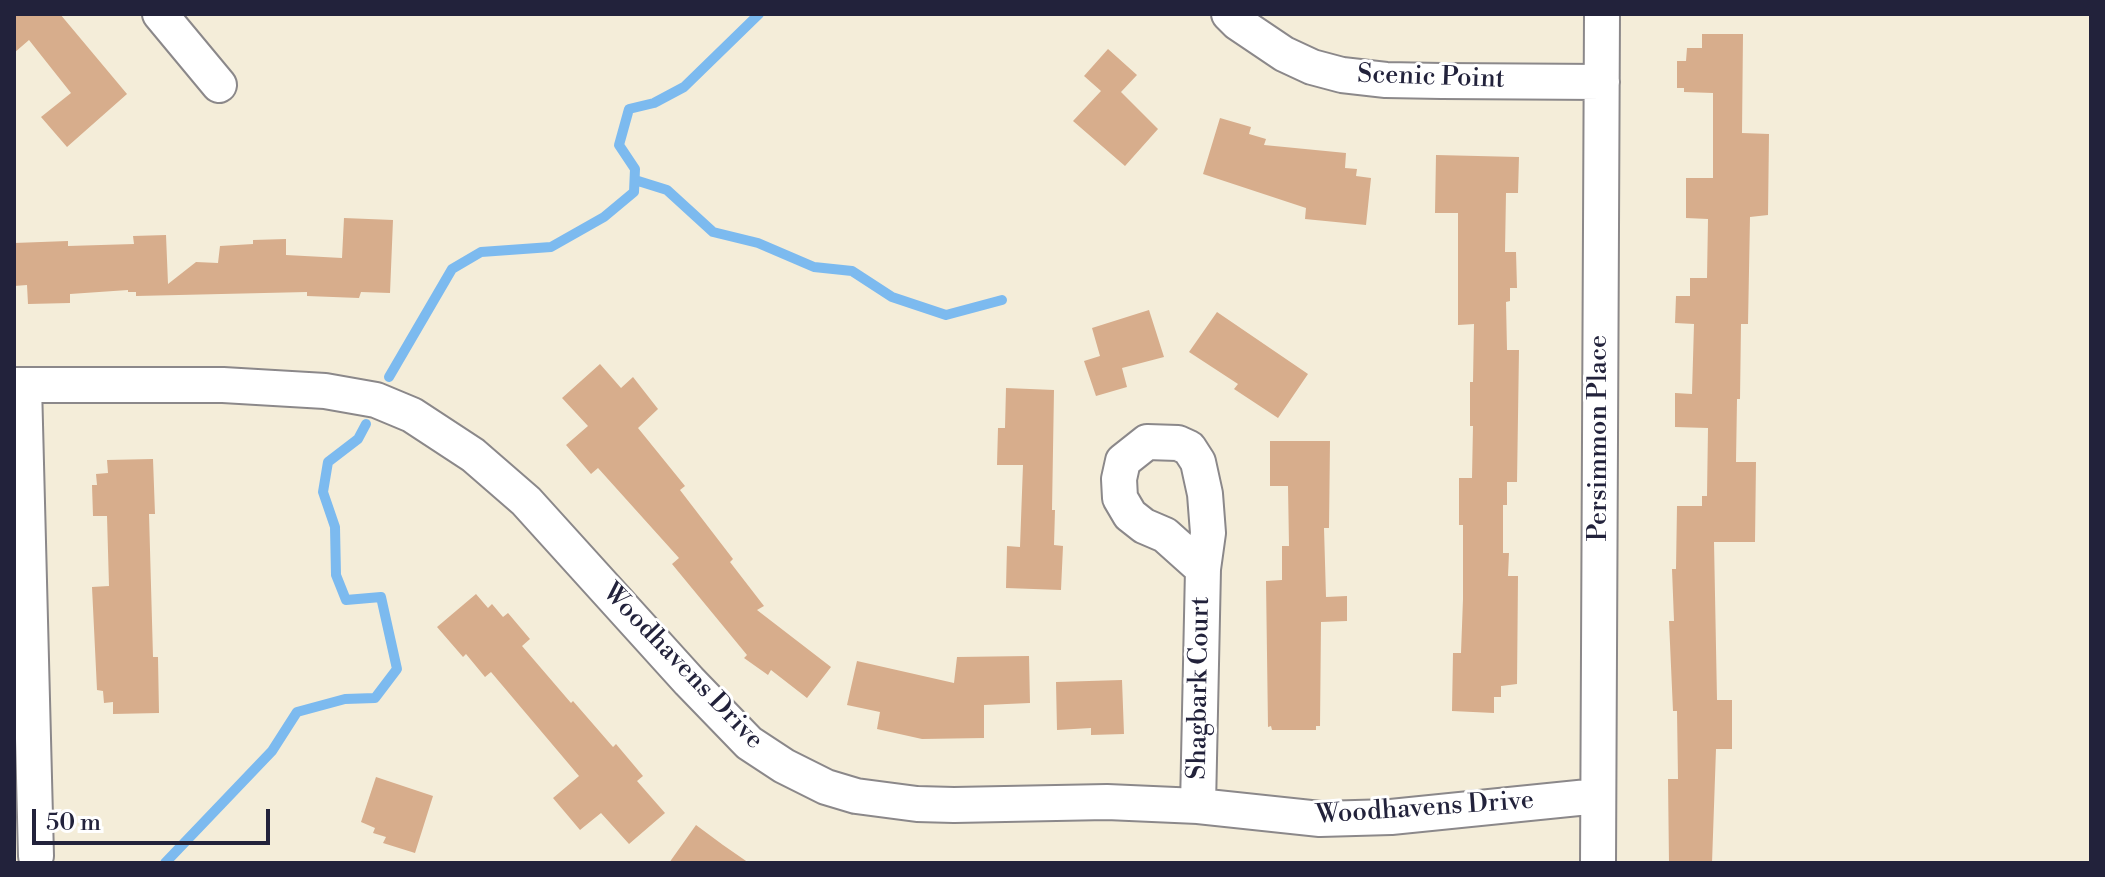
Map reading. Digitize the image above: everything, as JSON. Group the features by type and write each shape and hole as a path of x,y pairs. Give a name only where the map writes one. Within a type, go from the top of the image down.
{"street":[{"path":"160,14 219,85"},
{"name":"Scenic Point","path":"1229,14 1284,54 1312,67 1342,75 1386,80 1602,82"},
{"name":"Persimmon Place","path":"1598,863 1602,14"},
{"path":"19,385 36,856"},
{"name":"Woodhavens Drive","path":"19,385 223,385 325,391 376,400 412,415 473,455 526,501 749,743 784,766 826,787 856,796 917,804 1107,802 1198,806 1320,819 1391,817 1598,796"},
{"name":"Shagbark Court","path":"1198,806 1203,569"}],"building":[{"path":"14,14 60,14 127,94 67,147 41,117 71,93 29,40 14,53"},
{"path":"1702,34 1743,34 1742,133 1769,134 1768,215 1750,217 1748,324 1741,324 1740,399 1737,399 1736,462 1756,462 1755,542 1714,542 1717,700 1732,700 1732,749 1716,749 1712,863 1669,863 1668,779 1678,779 1677,711 1673,711 1669,621 1674,621 1672,569 1676,569 1677,506 1702,506 1702,496 1707,496 1708,428 1675,427 1675,393 1692,394 1694,324 1675,323 1676,296 1690,296 1690,278 1707,278 1708,219 1686,218 1686,178 1713,178 1713,93 1684,92 1684,88 1677,88 1677,61 1686,61 1687,48 1702,48"},
{"path":"1108,49 1137,75 1121,92 1158,129 1125,166 1073,121 1101,91 1084,76"},
{"path":"1220,118 1251,127 1249,134 1266,139 1264,145 1346,153 1345,168 1357,169 1356,176 1371,178 1366,225 1305,219 1306,208 1203,174"},
{"path":"1436,155 1519,157 1518,193 1506,193 1505,252 1516,252 1517,288 1510,288 1510,301 1506,302 1507,350 1519,350 1517,482 1507,482 1507,505 1503,505 1503,553 1509,553 1508,576 1518,576 1517,684 1501,686 1501,697 1494,697 1494,713 1452,711 1453,653 1461,653 1463,599 1463,525 1459,525 1459,478 1472,478 1470,382 1473,382 1474,324 1458,325 1458,213 1435,213"},
{"path":"344,218 393,220 390,293 361,292 359,298 307,296 307,292 136,296 136,292 128,290 70,294 70,303 28,304 27,285 14,286 14,243 68,241 68,246 134,244 133,236 166,235 168,284 196,262 218,263 220,246 253,244 253,240 286,239 286,255 342,258"},
{"path":"1149,310 1164,357 1122,368 1127,387 1096,396 1084,361 1100,356 1092,328"},
{"path":"1217,312 1308,374 1278,418 1234,389 1238,384 1189,352"},
{"path":"600,364 621,388 633,377 658,409 638,428 685,486 680,490 733,559 730,562 764,606 757,610 831,667 807,698 771,670 768,675 744,658 747,655 672,564 679,558 598,468 591,474 566,445 588,426 562,398"},
{"path":"1006,388 1054,390 1052,510 1055,510 1054,545 1063,546 1061,590 1006,588 1007,546 1020,547 1023,465 997,465 998,428 1005,428"},
{"path":"1270,441 1330,441 1329,528 1324,528 1326,597 1347,596 1347,621 1321,622 1320,726 1316,726 1316,730 1272,730 1271,726 1268,727 1266,581 1282,580 1282,546 1289,546 1288,486 1270,486"},
{"path":"153,459 155,514 149,514 153,657 158,657 159,713 113,714 113,702 104,703 103,691 97,690 92,587 109,586 107,516 93,516 92,485 97,485 96,474 108,473 107,460"},
{"path":"476,594 488,608 492,604 503,617 508,613 530,639 522,646 571,703 573,701 613,747 616,744 643,776 637,781 665,813 629,844 601,813 580,830 553,798 579,776 491,672 485,677 437,627"},
{"path":"1029,656 1030,703 984,705 984,738 922,739 877,729 880,712 847,705 857,661 954,683 957,657"},
{"path":"1122,680 1124,734 1091,735 1091,728 1057,730 1056,682"},
{"path":"376,777 433,796 415,853 383,843 386,837 373,833 375,828 361,822"},
{"path":"696,825 723,845 749,863 669,863"}],"waterway":[{"path":"389,377 452,269 481,252 551,247 604,217 634,192 635,169 619,145 629,109 654,103 684,87 759,14"},
{"path":"635,180 667,190 713,232 758,243 814,267 852,271 892,297 946,315 1002,300"},
{"path":"165,863 272,751 297,712 345,699 375,698 397,669 381,597 346,600 336,575 335,527 323,492 328,462 358,439 366,424"}]}
